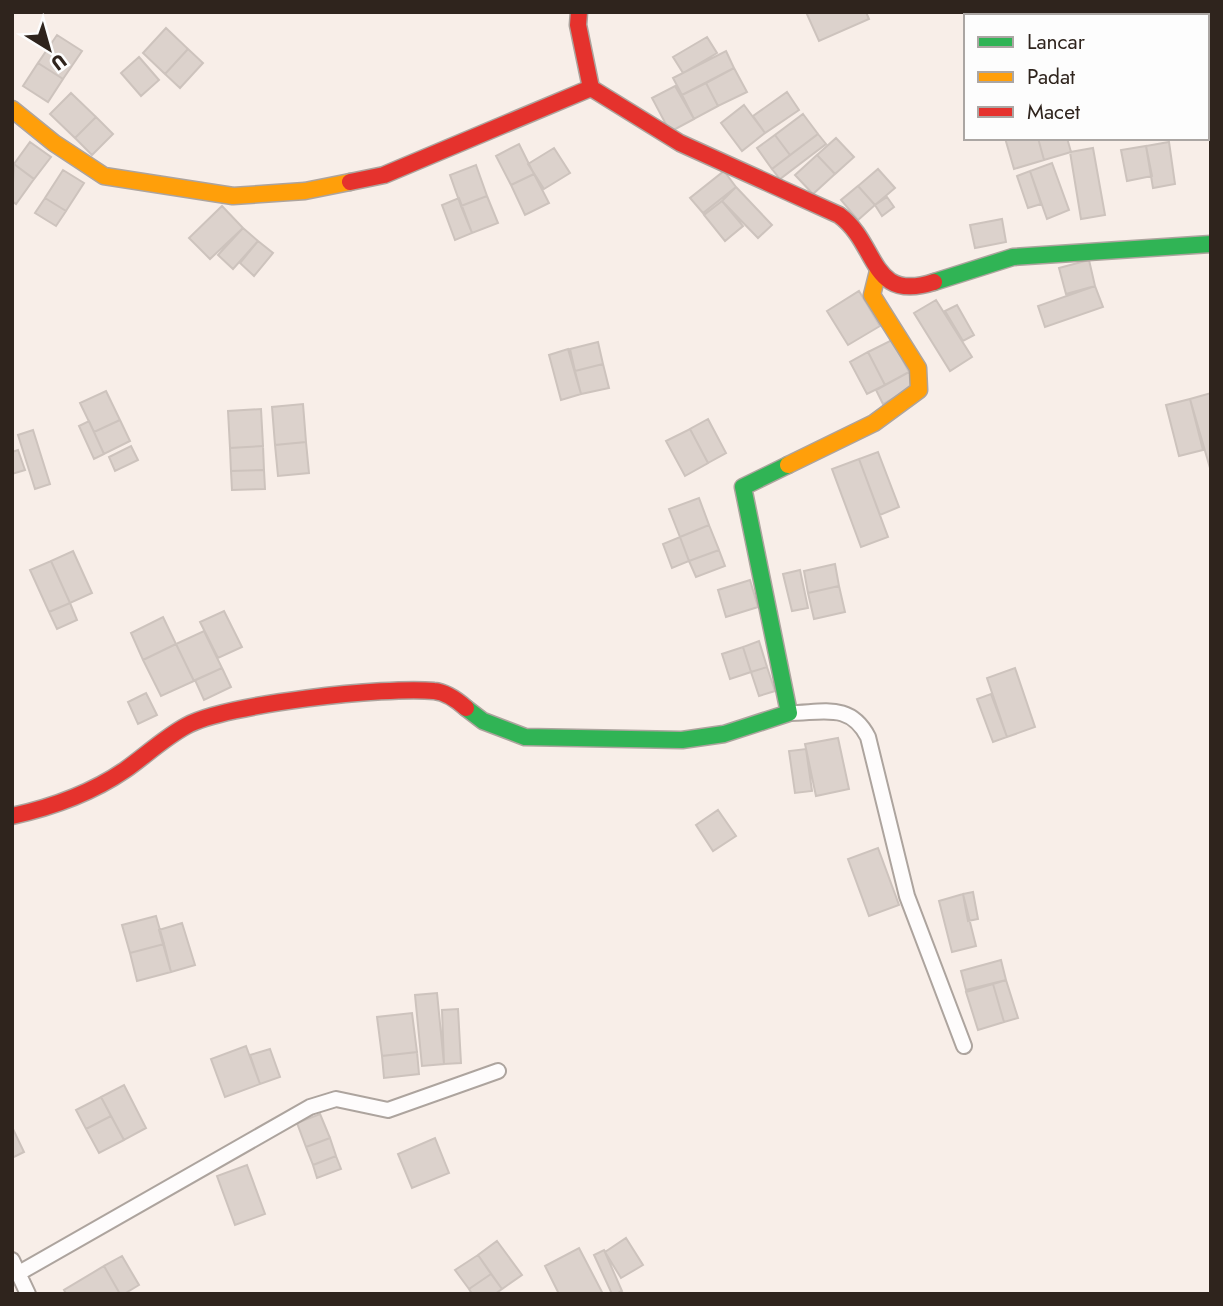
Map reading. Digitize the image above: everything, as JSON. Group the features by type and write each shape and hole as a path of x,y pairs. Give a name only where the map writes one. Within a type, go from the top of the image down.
{"street":[{"path":"579,12 578,25 591,88 680,143 839,215 853,225 878,271 895,285 919,287 1013,257 1211,244"},
{"path":"12,109 63,150 104,176 233,196 263,195 305,191 384,175 591,88"},
{"path":"789,713 743,487 874,424 919,390 918,368 872,295 878,271"},
{"path":"12,816 54,807 75,798 122,772 187,725 237,708 380,692 435,691 456,699 483,721 525,737 682,740 724,734 789,713 845,712 862,724 868,737 908,896 964,1046"},
{"path":"28,1294 15,1267 310,1107 336,1100 388,1110 498,1071"}],"building":[{"path":"806,12 866,12 869,19 819,41"},
{"path":"166,28 188,49 165,74 143,53"},
{"path":"57,35 82,51 63,79 38,63"},
{"path":"707,37 717,53 683,73 673,57"},
{"path":"188,49 203,63 180,88 165,74"},
{"path":"726,51 734,68 682,95 673,78"},
{"path":"139,57 159,80 141,96 121,73"},
{"path":"38,63 63,79 48,102 23,86"},
{"path":"734,68 747,92 718,106 706,83"},
{"path":"706,83 718,106 694,119 682,95"},
{"path":"675,86 694,119 670,132 652,98"},
{"path":"787,92 799,110 765,133 753,116"},
{"path":"71,93 96,117 75,138 50,114"},
{"path":"744,105 765,133 742,151 721,123"},
{"path":"803,114 818,134 790,155 775,135"},
{"path":"96,117 113,134 92,155 75,138"},
{"path":"818,134 826,144 780,179 772,169"},
{"path":"775,135 790,155 772,169 757,148"},
{"path":"836,138 854,157 835,174 817,155"},
{"path":"1006,140 1039,140 1044,160 1014,169"},
{"path":"1039,140 1068,140 1071,152 1044,160"},
{"path":"30,142 51,157 34,179 14,164"},
{"path":"1169,142 1175,184 1153,188 1146,146"},
{"path":"519,144 534,174 511,185 496,156"},
{"path":"1146,146 1152,176 1127,181 1121,150"},
{"path":"554,148 570,173 544,189 528,164"},
{"path":"1093,148 1105,215 1081,219 1070,152"},
{"path":"817,155 835,174 813,194 795,175"},
{"path":"1052,163 1069,210 1047,219 1030,171"},
{"path":"14,164 34,179 16,204 12,201"},
{"path":"476,165 487,196 461,206 450,175"},
{"path":"878,169 895,188 875,205 858,186"},
{"path":"63,170 84,183 66,211 45,198"},
{"path":"724,171 736,187 703,213 690,198"},
{"path":"1030,171 1041,204 1028,208 1017,176"},
{"path":"534,174 549,203 525,215 511,185"},
{"path":"858,186 875,205 858,220 841,200"},
{"path":"736,187 772,225 758,238 722,201"},
{"path":"487,196 498,223 472,233 461,206"},
{"path":"887,197 894,207 882,216 875,205"},
{"path":"45,198 66,211 56,226 35,213"},
{"path":"459,198 472,233 455,240 442,205"},
{"path":"722,201 743,226 725,241 704,215"},
{"path":"222,206 243,228 210,259 189,238"},
{"path":"1002,219 1006,242 975,248 970,225"},
{"path":"243,228 258,241 233,269 218,255"},
{"path":"258,241 273,253 254,276 240,263"},
{"path":"1089,260 1095,286 1066,294 1059,268"},
{"path":"1095,286 1103,307 1045,327 1038,306"},
{"path":"859,291 880,326 848,345 827,311"},
{"path":"936,300 972,357 950,371 914,313"},
{"path":"957,305 974,335 963,341 945,311"},
{"path":"892,340 909,372 885,385 868,352"},
{"path":"598,342 603,364 575,371 570,349"},
{"path":"568,349 581,394 561,400 549,355"},
{"path":"868,352 885,385 867,394 850,362"},
{"path":"603,364 609,388 581,394 575,371"},
{"path":"909,372 916,385 883,404 876,390"},
{"path":"106,391 120,420 94,432 80,403"},
{"path":"1211,393 1211,468 1210,468 1190,399"},
{"path":"1190,399 1203,450 1179,456 1166,405"},
{"path":"303,404 306,442 275,445 272,407"},
{"path":"261,409 263,446 230,448 228,411"},
{"path":"708,419 726,453 708,463 690,429"},
{"path":"120,420 130,441 104,454 94,432"},
{"path":"89,421 104,454 94,459 79,426"},
{"path":"690,429 708,463 685,476 666,441"},
{"path":"33,430 50,484 35,489 18,435"},
{"path":"306,442 309,473 278,476 275,445"},
{"path":"131,446 138,460 115,471 109,457"},
{"path":"263,446 264,470 231,471 230,448"},
{"path":"18,450 25,470 12,474 12,452"},
{"path":"878,452 899,507 880,515 859,459"},
{"path":"859,459 888,537 861,547 832,469"},
{"path":"264,470 265,489 232,490 231,471"},
{"path":"699,498 709,525 680,537 669,509"},
{"path":"709,525 719,550 689,561 680,537"},
{"path":"680,537 689,561 672,568 663,544"},
{"path":"719,550 725,566 696,577 689,561"},
{"path":"73,551 92,593 70,603 51,561"},
{"path":"51,561 70,603 49,612 30,570"},
{"path":"835,564 839,586 808,593 804,571"},
{"path":"800,570 808,608 792,611 783,574"},
{"path":"750,580 758,607 726,617 718,590"},
{"path":"839,586 845,612 814,619 808,593"},
{"path":"70,603 77,620 57,629 49,612"},
{"path":"224,611 242,647 218,658 200,622"},
{"path":"163,617 176,644 143,660 131,633"},
{"path":"204,631 222,668 194,681 176,644"},
{"path":"759,641 767,667 751,672 743,647"},
{"path":"176,644 194,681 161,696 143,660"},
{"path":"743,647 751,672 730,679 722,654"},
{"path":"767,667 775,691 759,696 751,672"},
{"path":"222,668 231,687 204,700 195,680"},
{"path":"1015,668 1035,727 1007,737 987,678"},
{"path":"146,693 157,715 138,724 128,702"},
{"path":"991,694 1007,737 993,742 977,699"},
{"path":"838,738 849,789 816,796 805,744"},
{"path":"806,749 812,791 795,793 789,751"},
{"path":"718,810 736,836 713,851 696,825"},
{"path":"878,848 899,905 869,916 848,859"},
{"path":"973,892 978,919 968,921 963,894"},
{"path":"963,894 976,946 952,952 939,901"},
{"path":"156,916 164,944 130,953 122,925"},
{"path":"182,923 195,965 171,972 159,930"},
{"path":"164,944 171,972 137,981 130,953"},
{"path":"1001,960 1006,980 966,990 961,971"},
{"path":"1006,980 1018,1018 1004,1022 993,984"},
{"path":"993,984 1004,1022 978,1030 966,992"},
{"path":"437,993 444,1064 422,1066 415,995"},
{"path":"458,1009 461,1063 444,1064 442,1010"},
{"path":"412,1013 417,1052 382,1056 377,1017"},
{"path":"246,1046 260,1084 225,1097 211,1059"},
{"path":"270,1049 280,1077 260,1084 250,1055"},
{"path":"417,1052 419,1074 384,1078 382,1056"},
{"path":"124,1085 146,1128 124,1140 101,1097"},
{"path":"101,1097 111,1116 86,1129 76,1110"},
{"path":"320,1114 330,1138 306,1147 297,1123"},
{"path":"111,1116 124,1140 99,1153 86,1129"},
{"path":"12,1127 24,1152 12,1158"},
{"path":"330,1138 336,1156 313,1165 306,1147"},
{"path":"435,1138 449,1173 412,1188 398,1154"},
{"path":"336,1156 341,1169 317,1178 313,1165"},
{"path":"247,1165 265,1214 235,1225 217,1176"},
{"path":"626,1238 643,1265 621,1278 605,1252"},
{"path":"497,1241 522,1275 502,1289 478,1255"},
{"path":"579,1248 603,1294 559,1294 545,1266"},
{"path":"604,1250 622,1291 616,1294 612,1294 594,1255"},
{"path":"478,1255 491,1274 469,1289 455,1270"},
{"path":"122,1256 139,1285 120,1294 104,1266"},
{"path":"104,1266 120,1294 66,1294 64,1290"},
{"path":"491,1274 502,1289 495,1294 472,1294 469,1289"}],"traffic: fast":[{"path":"934,282 1013,257 1211,244"},
{"path":"466,708 483,721 525,737 682,740 724,734 789,713 743,487 788,465"}],"traffic: slow":[{"path":"12,109 54,143 104,176 233,196 305,191 350,182"},
{"path":"788,465 874,423 919,390 918,368 872,295 878,271"}],"traffic: jam":[{"path":"579,12 578,25 591,88 680,143 839,215 852,227 886,278 897,284 913,286 934,282"},
{"path":"350,182 384,175 591,88"},
{"path":"12,816 85,793 125,770 186,726 235,711 307,698 411,690 443,693 466,708"}]}
